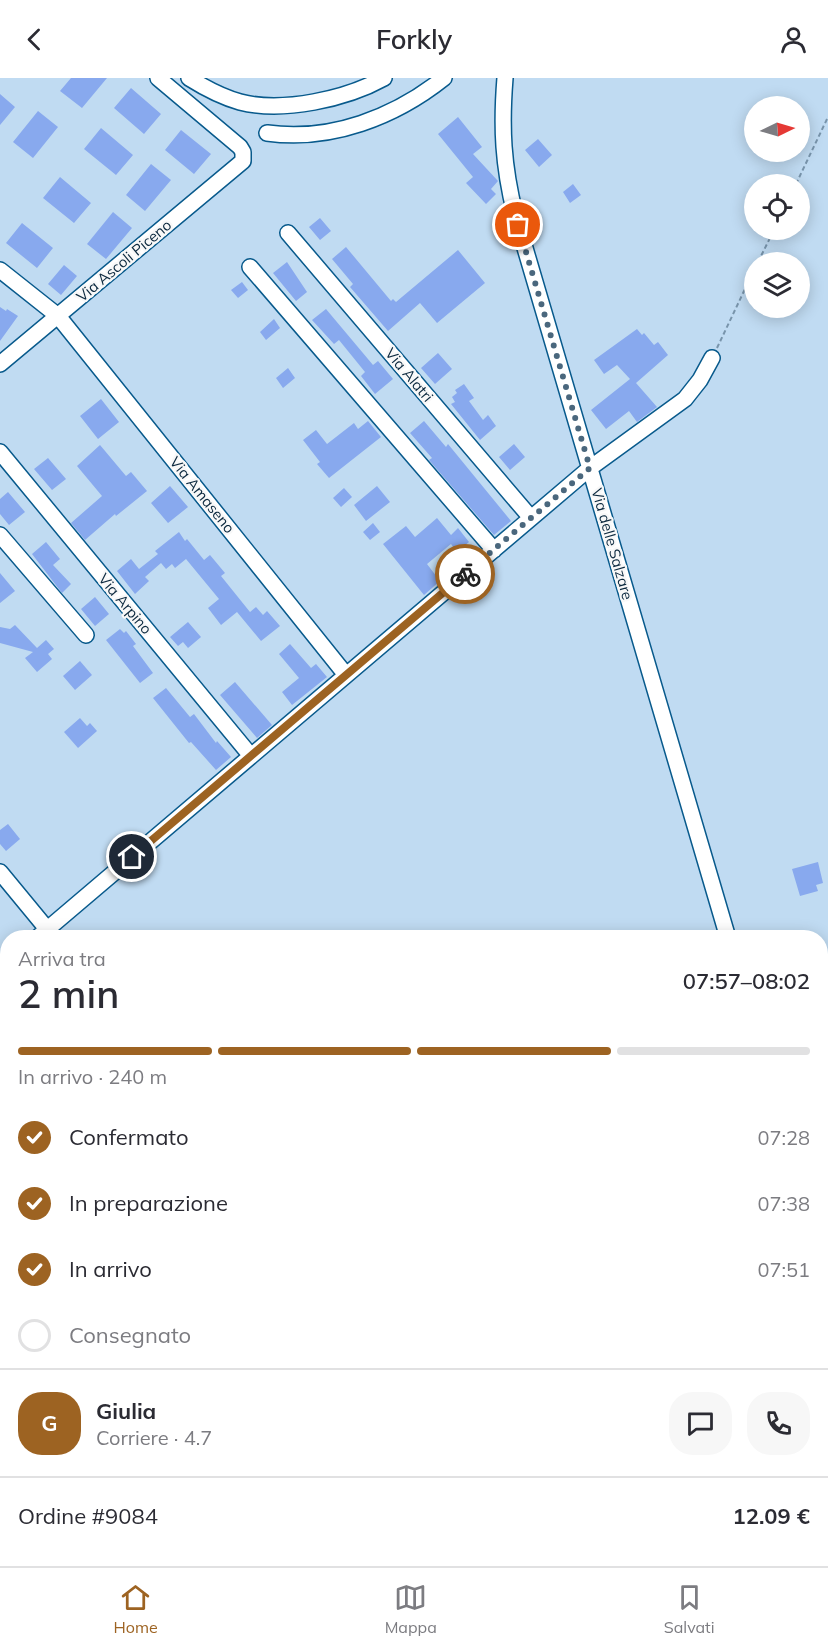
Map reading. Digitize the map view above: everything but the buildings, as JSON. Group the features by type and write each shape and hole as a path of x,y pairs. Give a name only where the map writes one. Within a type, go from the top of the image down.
{"street":[{"name":"Via Ascoli Piceno","path":"0,364 243,161 244,155 238,145 158,78"},
{"path":"189,78 236,101 278,105 339,95 363,88 384,78"},
{"path":"267,132 309,135 366,122 398,109 444,78"},
{"name":"Via delle Salzare","path":"505,78 503,138 509,188 726,930"},
{"name":"Via Alatri","path":"288,232 531,518"},
{"path":"250,267 494,550"},
{"name":"Via Amaseno","path":"0,270 58,316 346,675"},
{"path":"46,930 590,468 685,399 697,385 712,358"},
{"name":"Via Arpino","path":"0,452 251,756"},
{"path":"0,536 86,635"},
{"path":"0,872 40,930"}],"path":[{"path":"801,174 828,117"},
{"path":"712,358 744,291"}],"way so far":[{"path":"465,574 590,468 518,225"}],"route":[{"path":"132,857 465,574"}]}
